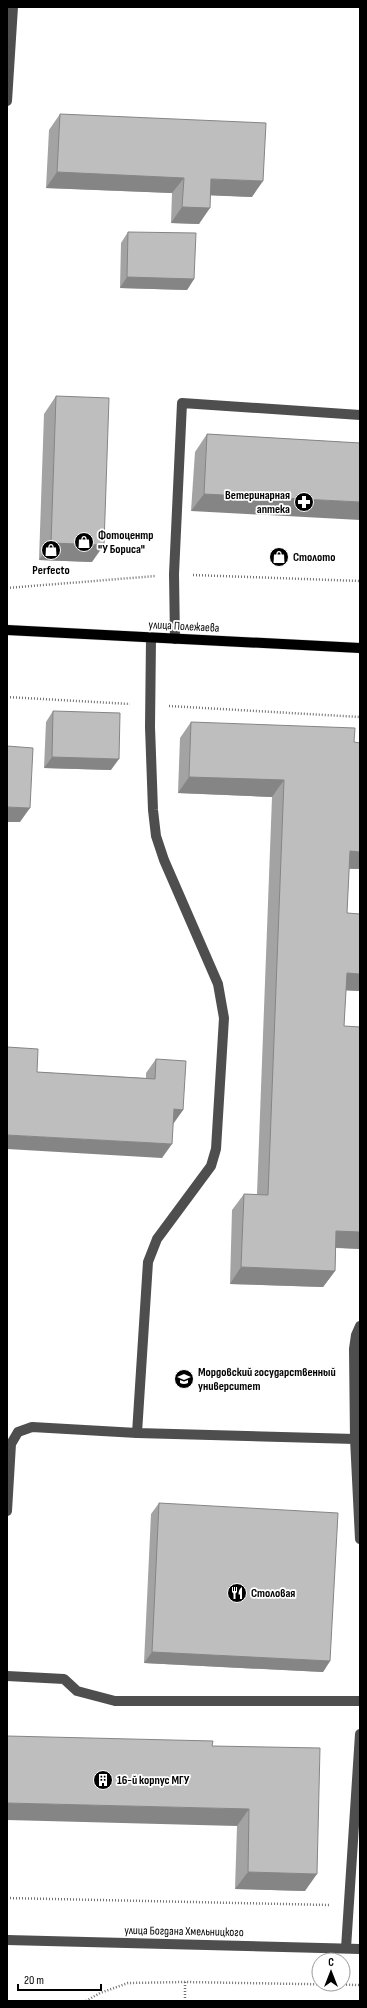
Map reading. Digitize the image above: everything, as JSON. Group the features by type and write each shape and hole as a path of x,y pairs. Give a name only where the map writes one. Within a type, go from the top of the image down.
{"main road":[{"name":"улица Полежаева","path":"7,630 360,648"}],"street":[{"path":"7,101 13,7"},
{"path":"175,638 174,574 182,403 360,415"},
{"path":"137,1433 148,1262 157,1239 211,1166 216,1149 224,1018 218,984 164,860 156,836 153,810 150,705 151,638"},
{"path":"360,1326 356,1334 354,1349 355,1439 360,1539"},
{"path":"7,1511 11,1444 18,1432 32,1427 137,1433 355,1439"},
{"path":"7,1676 64,1679 77,1691 115,1701 360,1701"},
{"path":"346,1948 360,1734"},
{"name":"улица Богдана Хмельницкого","path":"7,1940 360,1949"}],"path":[{"path":"7,697 360,717"},
{"path":"7,1898 348,1905"},
{"path":"184,2001 185,1982"},
{"path":"86,2001 100,1992 128,1983 185,1982 360,1985"}],"building":[{"path":"60,114 266,123 263,181 211,179 210,208 182,207 184,178 57,172"},
{"path":"128,232 196,233 194,279 127,277"},
{"path":"56,396 109,398 104,545 51,543"},
{"path":"207,434 360,443 360,502 204,494"},
{"path":"53,711 120,713 119,759 52,757"},
{"path":"191,722 355,728 354,742 360,743 360,852 350,851 347,913 360,914 360,974 347,973 344,1026 360,1027 360,1232 336,1231 335,1271 241,1267 244,1194 268,1195 284,780 189,777"},
{"path":"7,746 33,748 30,808 7,807"},
{"path":"7,1047 38,1049 37,1072 155,1079 156,1059 186,1061 183,1110 174,1109 172,1144 7,1135"},
{"path":"159,1503 338,1513 330,1661 152,1652"},
{"path":"7,1736 213,1741 212,1746 320,1748 317,1874 248,1872 249,1809 7,1803"}],"place":[{"name":"Ветеринарная аптека","path":"304,502"},
{"name":"Фотоцентр \"У Бориса\"","path":"84,542"},
{"name":"Perfecto","path":"51,550"},
{"name":"Столото","path":"279,557"},
{"name":"Мордовский государственный университет","path":"184,1379"},
{"name":"Столовая","path":"237,1593"},
{"name":"16-й корпус МГУ","path":"103,1780"}]}
